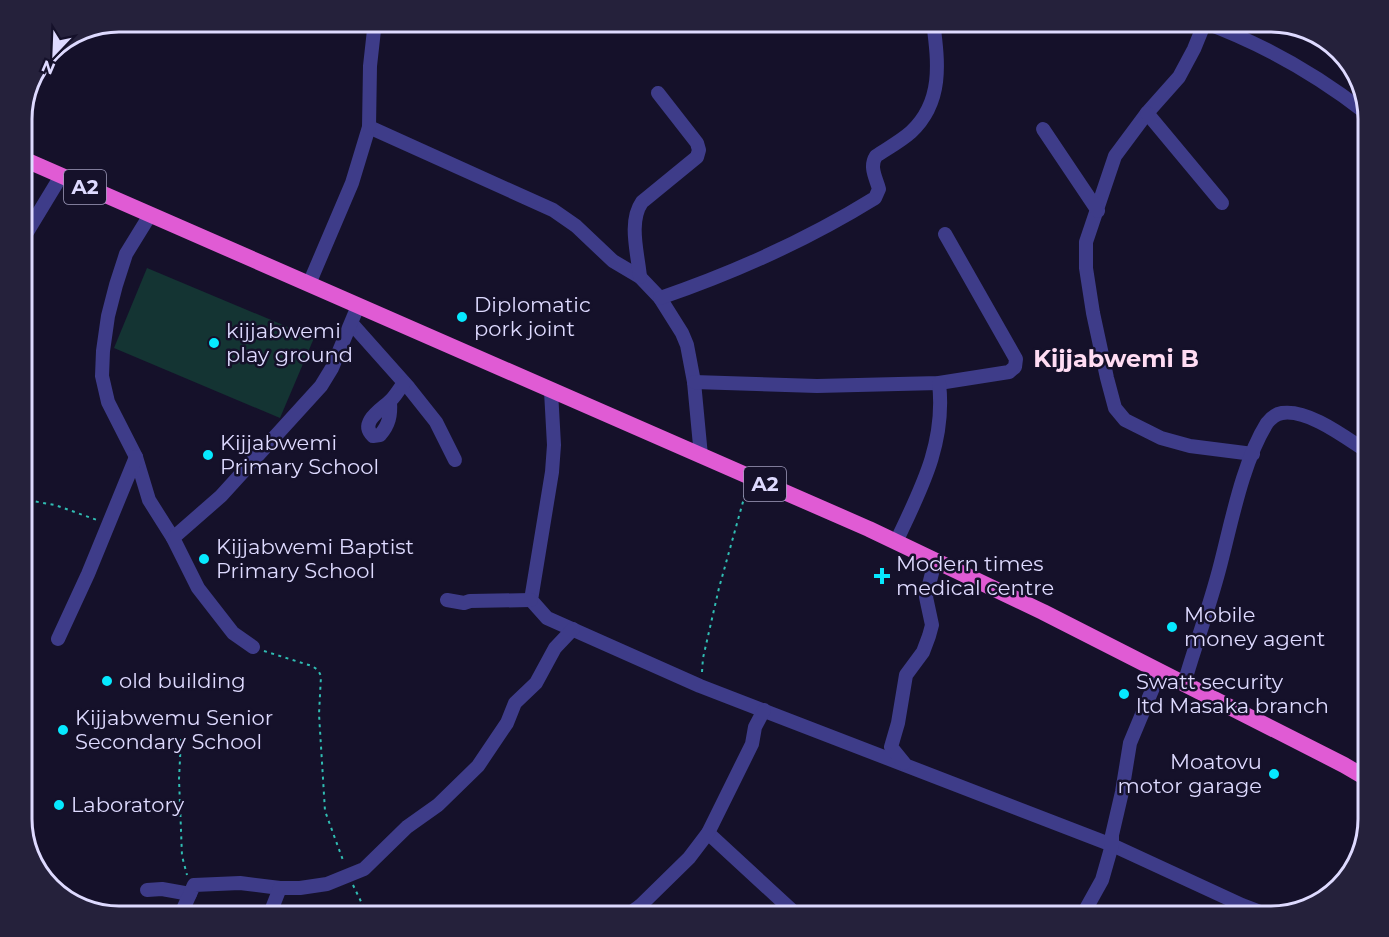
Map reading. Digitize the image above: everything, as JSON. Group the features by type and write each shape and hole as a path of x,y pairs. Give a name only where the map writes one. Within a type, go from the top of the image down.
{"highway":[{"name":"A2","path":"32,163 896,542 1043,612 1358,773"}],"street":[{"path":"309,284 352,183 369,127 370,66 374,32"},
{"path":"660,298 723,276 803,239 875,198 879,189 873,169 876,156 909,134 921,122 932,101 936,89 938,57 935,32"},
{"path":"1199,32 1194,49 1179,77 1147,113 1115,156 1086,242 1086,268 1093,313 1115,408 1125,420 1161,438 1190,446 1253,454"},
{"path":"1226,32 1264,48 1357,105"},
{"path":"640,277 634,220 636,211 642,202 697,157 699,150 697,143 658,93"},
{"path":"1147,113 1222,204"},
{"path":"369,127 553,210 576,226 613,261 640,277 660,298 687,345 694,382 701,456"},
{"path":"1042,129 1098,211"},
{"path":"32,224 61,176"},
{"path":"150,215 126,254 108,316 102,376 108,402 136,457 149,500 173,538 198,588 232,633 253,647"},
{"path":"694,382 817,386 939,383 1009,372 1015,367 1016,359 945,234"},
{"path":"173,538 221,496 311,398 332,368 358,306"},
{"path":"352,324 435,422 455,460"},
{"path":"390,402 404,383"},
{"path":"896,542 933,457 941,405 939,383"},
{"path":"531,600 552,472 554,445 551,390"},
{"path":"1184,684 1218,574 1240,492 1253,454 1268,421 1281,413 1304,416 1319,422 1358,446"},
{"path":"58,639 136,457"},
{"path":"904,763 891,747 898,723 906,675 923,652 932,625 926,597 935,561"},
{"path":"447,600 464,603 531,600 547,618 700,686 1112,845 1245,906"},
{"path":"147,890 192,890 240,884 300,888 327,884 348,877 371,864 407,827 438,806 477,766 507,723 515,703 536,683 555,648 573,629"},
{"path":"1088,906 1102,880 1112,845 1130,743 1160,671"},
{"path":"646,906 689,858 708,833 752,744 755,727 764,710"},
{"path":"708,833 787,906"},
{"path":"273,906 280,888"},
{"path":"185,906 192,890"}],"path":[{"path":"700,686 708,634 750,477"},
{"path":"32,501 55,505 108,524"},
{"path":"253,647 312,666 321,676 319,714 325,811 348,877 363,906"},
{"path":"181,739 179,779 182,856 192,890"}],"green space":[{"name":"kijjabwemi play ground","path":"147,268 314,338 280,418 114,348"}],"place":[{"name":"Diplomatic pork joint","path":"462,317"},
{"name":"kijjabwemi play ground","path":"214,343"},
{"name":"Kijjabwemi Primary School","path":"208,455"},
{"name":"Kijjabwemi Baptist Primary School","path":"204,559"},
{"name":"Modern times medical centre","path":"882,576"},
{"name":"Mobile money agent","path":"1172,627"},
{"name":"old building","path":"107,681"},
{"name":"Swatt security ltd Masaka branch","path":"1124,694"},
{"name":"Kijjabwemu Senior Secondary School","path":"63,730"},
{"name":"Moatovu motor garage","path":"1274,774"},
{"name":"Laboratory","path":"59,805"}],"district":[{"name":"Kijjabwemi B","path":"1116,359"}]}
